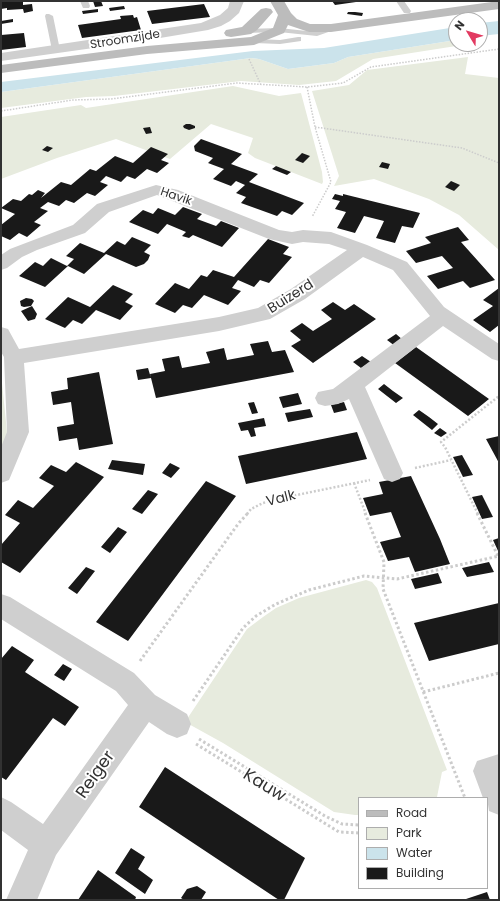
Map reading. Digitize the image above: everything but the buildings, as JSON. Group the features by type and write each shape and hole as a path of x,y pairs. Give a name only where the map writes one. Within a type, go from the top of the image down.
{"street":[{"name":"Stroomzijde","path":"1,58 203,27 216,23 225,18 234,10 237,1"},
{"path":"277,1 284,15 292,22 304,26 331,28 499,5"},
{"path":"263,7 279,30"},
{"path":"250,36 263,7"},
{"path":"279,30 284,15"},
{"path":"488,16 499,15"},
{"name":"Stroomzijde","path":"279,30 298,39 332,38 448,22"},
{"path":"250,36 279,30"},
{"name":"Stroomzijde","path":"1,69 147,50 170,49 250,36"},
{"name":"Havik","path":"1,264 21,251 78,229 103,208 156,190 172,194 275,235 292,238 303,236 331,238 361,249"},
{"path":"361,249 400,266 437,312 499,354"},
{"name":"Buizerd","path":"14,357 220,324 263,314 298,294 361,249"},
{"path":"325,398 338,396 443,316"},
{"path":"1,334 14,357 18,432 1,474"},
{"path":"353,384 392,473"},
{"path":"1,605 125,682 145,704 177,724"},
{"name":"Reiger","path":"21,900 46,845 145,704"},
{"path":"499,768 487,771 499,802"},
{"path":"1,812 46,845"}],"lane":[{"path":"400,1 407,11"},
{"path":"49,16 56,50"},
{"path":"279,30 317,34 331,28"},
{"name":"Stroomzijde","path":"250,36 280,42 298,39"}],"path":[{"path":"1,111 73,100 111,99 237,83 307,87 343,83 371,67 499,49"},
{"path":"252,66 261,85"},
{"path":"303,236 331,182 315,127 307,87"},
{"path":"315,127 462,148 499,163"},
{"path":"177,724 243,628 256,616 276,604 309,590 364,576 397,579 498,556 441,442 499,396"},
{"name":"Valk","path":"146,653 238,524 251,509 263,503 277,499 378,478 392,473 451,460"},
{"path":"354,483 384,562 383,589 465,797"},
{"path":"423,692 499,673"},
{"name":"Kauw","path":"177,724 325,816 342,824 358,825"},
{"name":"Kauw","path":"177,724 180,734 330,827 339,832 358,833"}],"green space":[{"path":"448,41 448,47 373,59 336,81 299,85 241,81 114,96 86,97 1,108 1,92 251,58 259,59 288,69 334,63 348,57"},
{"path":"468,57 465,74 499,78 499,250 459,215 429,199 374,179 334,186 339,176 312,91 349,85 367,70"},
{"path":"233,86 279,96 301,93 322,172 322,184 255,158 248,153 253,138 211,124 170,159 116,139 57,158 1,179 1,117 81,105 86,108"},
{"path":"1,373 7,432 5,447 1,454"},
{"path":"366,580 372,582 377,588 447,770 442,772 437,797 358,797 358,815 334,812 223,743 185,722 247,629 276,608 299,598"}],"water":[{"path":"499,21 499,34 488,35 488,22"},
{"path":"448,28 448,41 348,57 334,63 288,69 259,59 251,58 1,92 1,82 253,51 324,48"}]}
